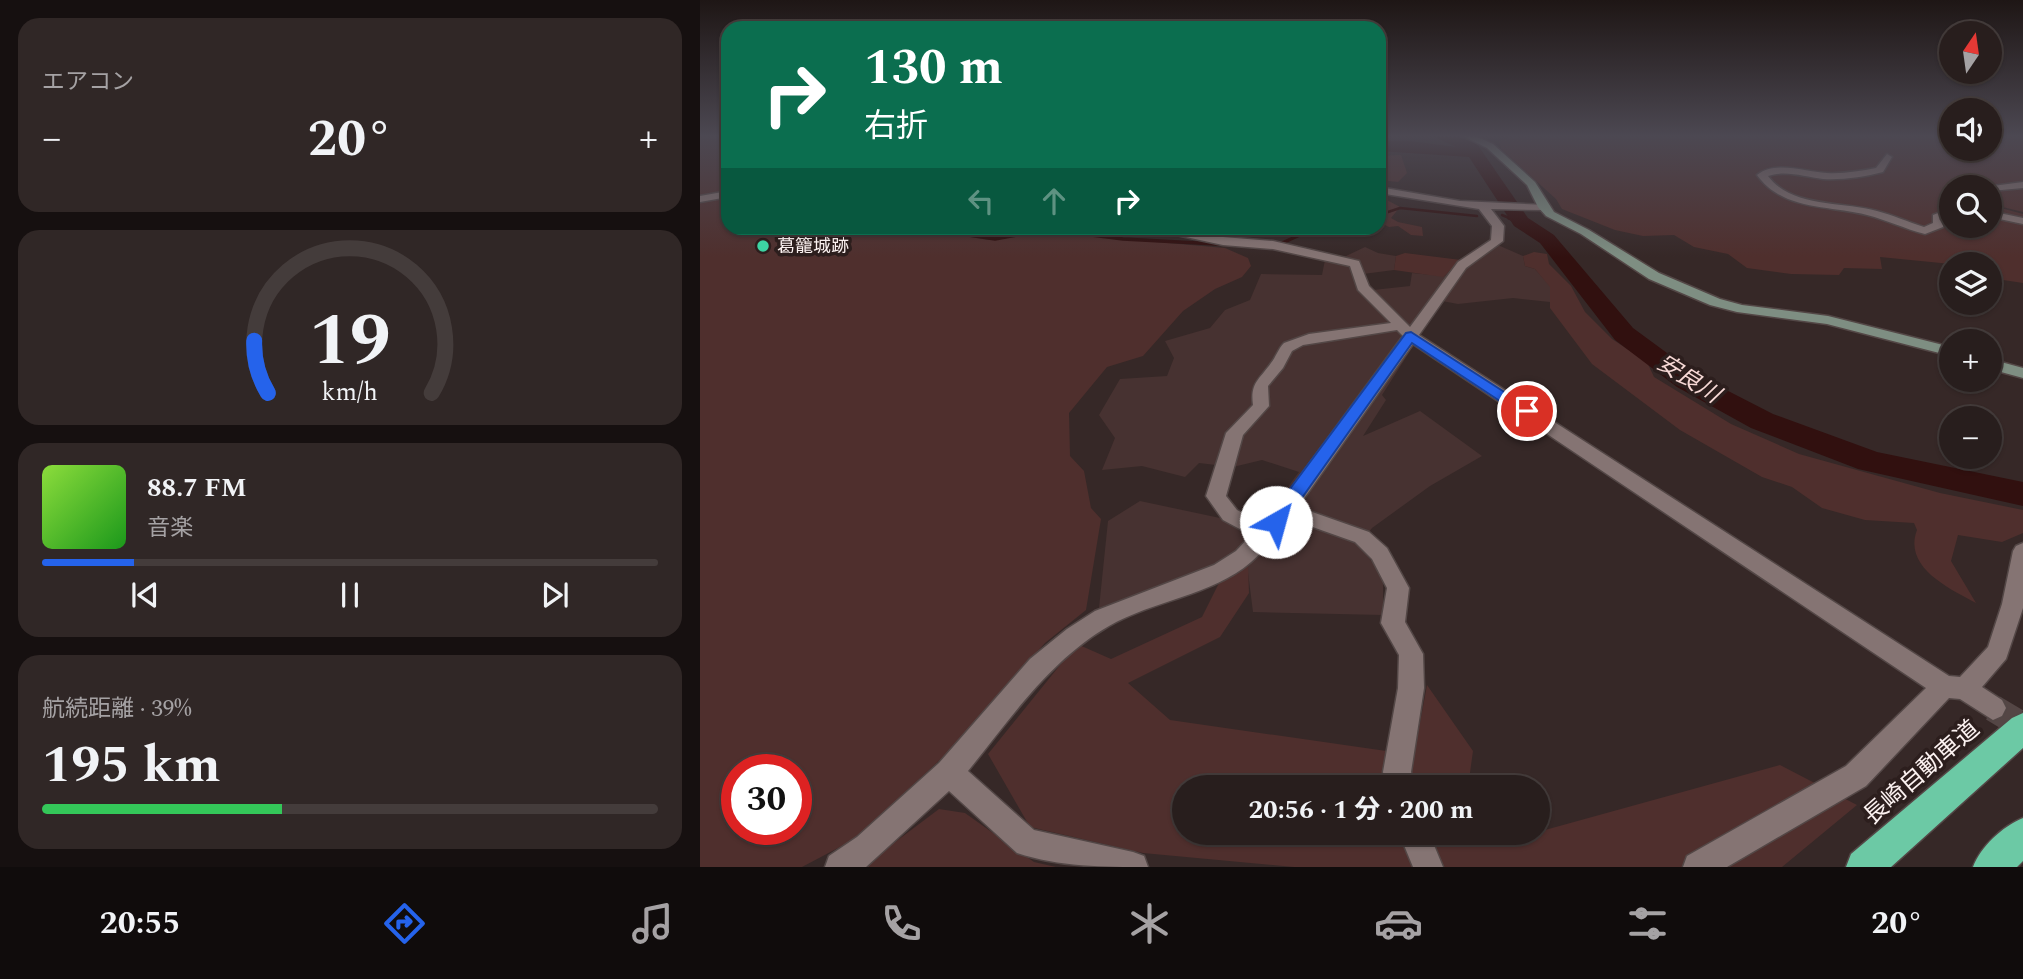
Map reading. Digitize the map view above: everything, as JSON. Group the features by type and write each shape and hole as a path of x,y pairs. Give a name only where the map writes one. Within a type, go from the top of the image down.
{"highway":[{"name":"長崎自動車道","path":"1864,867 2023,728"},
{"path":"1991,867 2023,836"}],"street":[{"path":"1522,175 1531,184 1537,207"},
{"path":"1762,175 1769,185 1804,201 1873,213 1925,231 1934,230 1939,225"},
{"path":"2002,187 2023,185"},
{"path":"1386,192 1431,202 1487,208 1537,207 1585,232 1654,276 1715,302 1742,309 1828,320 1939,349"},
{"path":"700,199 721,195"},
{"path":"840,867 868,848 949,772 1039,666 1075,636 1103,618 1222,571 1243,557 1286,510 1406,330 1462,265 1497,242 1500,233 1498,226 1487,208"},
{"path":"2002,217 2023,221"},
{"path":"1190,235 1223,242 1273,245 1355,264 1363,287 1406,330 1954,687 1993,708"},
{"path":"1266,533 1229,517 1216,496 1234,433 1261,406 1258,390 1262,379 1280,363 1291,344 1387,330 1406,330"},
{"path":"2002,367 2023,373"},
{"path":"1286,510 1362,537 1380,554 1398,588 1392,623 1411,654 1411,688 1398,775"},
{"path":"1698,867 1856,776 1954,687 1998,652 2013,604 2023,551"},
{"path":"949,772 1027,843 1133,867"},
{"path":"1420,845 1428,867"}],"shaded area":[{"path":"700,175 721,175 721,235 957,235 989,240 1035,235 1076,235 1225,248 1248,258 1251,266 1242,277 1215,289 1183,311 1143,356 1107,367 1069,413 1070,456 1084,471 1091,508 1101,519 1086,610 1045,643 944,756 855,839 802,867 700,867"},
{"path":"1386,175 1405,175 1398,182 1386,181"},
{"path":"1530,175 1939,175 1939,238 2002,238 2002,208 2023,214 2023,283 2002,280 2002,252 1939,252 1939,263 1880,257 1882,269 1844,268 1839,275 1791,274 1747,268 1728,254 1694,247 1674,235 1643,236 1615,230 1562,209 1556,199"},
{"path":"2002,175 2023,175 2023,183 2002,184"},
{"path":"2023,186 2023,212 2002,207 2002,188"},
{"path":"1386,200 1400,207 1391,218 1422,227 1423,236 1411,235 1398,226 1386,226"},
{"path":"1491,242 1523,256 1525,266 1535,269 1551,287 1550,302 1513,298 1458,304 1442,301 1382,395 1386,400 1363,436 1420,411 1482,456 1430,486 1372,528 1359,545 1383,576 1383,615 1253,612 1247,565 1222,577 1197,573 1099,608 1108,521 1140,501 1220,518 1226,508 1261,523 1299,472 1262,460 1233,467 1199,463 1185,477 1142,466 1102,470 1115,438 1099,415 1120,379 1167,376 1174,358 1165,341 1210,328 1225,310 1250,300 1261,274 1322,275 1325,260 1344,257 1365,247 1378,253 1396,256 1394,270 1363,274 1373,290 1410,286 1412,273 1443,276 1461,260"},
{"path":"1534,252 1547,254 1549,264 1571,286 1585,312 1612,339 1647,362 1654,377 1731,424 1799,454 1940,493 2023,510 2023,533 2002,542 1958,535 1951,561 1976,603 1941,583 1922,565 1916,555 1914,543 1917,530 1914,523 1865,520 1822,508 1792,487 1762,477 1680,430 1592,364 1550,308 1550,287 1535,269 1525,266 1523,256"},
{"path":"1405,253 1461,260 1443,277 1394,270 1396,256"},
{"path":"1248,565 1249,593 1220,637 1128,683 1170,720 1414,755 1427,685 1473,751 1470,775 1172,775 1172,845 1550,845 1550,829 1780,765 1857,805 1782,867 1294,867 1143,853 1030,827 988,754 1077,644 1111,659 1202,617 1222,577"},
{"path":"939,809 965,813 1034,862 1056,867 862,867"}],"waterway":[{"name":"安良川","path":"1490,175 1521,222 1547,239 1624,334 1687,381 1762,421 1870,461 2023,494"},
{"path":"1386,213 1400,208 1477,216"},
{"path":"1502,215 1510,218"},
{"name":"安良川","path":"1510,218 1521,222"},
{"path":"1510,218 1514,220"},
{"path":"969,235 995,239 1017,235"},
{"path":"1092,235 1235,245"},
{"path":"1280,244 1300,235"}],"tunnel":[{"path":"1993,708 2023,726"}],"place":[{"name":"葛籠城跡","path":"763,246"}],"route":[{"path":"1276,522 1411,336 1527,411"}]}
